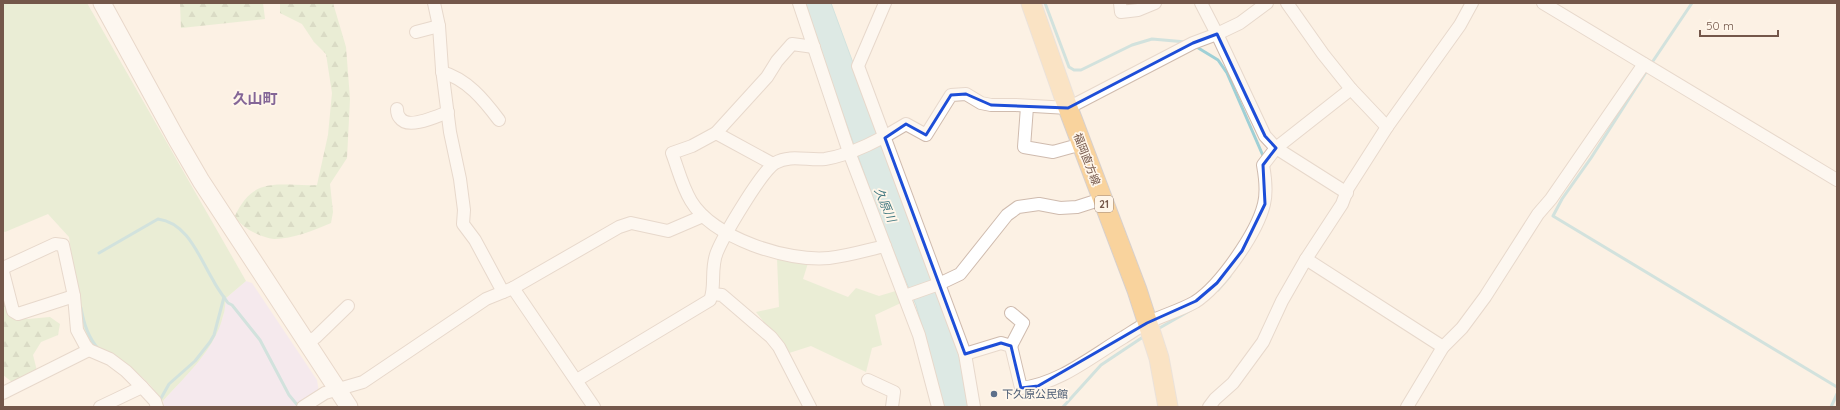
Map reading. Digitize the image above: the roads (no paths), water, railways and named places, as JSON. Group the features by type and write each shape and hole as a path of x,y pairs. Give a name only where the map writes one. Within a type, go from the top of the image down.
{"main road":[{"name":"福岡直方線","path":"1031,3 1159,358 1168,407"}],"street":[{"path":"102,3 201,181 349,407"},
{"path":"434,3 439,26 442,72 460,179 464,210 463,224 508,290 577,380 594,407"},
{"path":"799,3 849,152 919,335 938,407"},
{"path":"885,3 858,66 965,354 974,407"},
{"path":"1120,3 1122,12 1138,10 1155,3"},
{"path":"1200,3 1218,34 1265,136 1276,148 1347,192"},
{"path":"577,380 710,300 713,294 712,277 716,253 761,177 773,164 796,158 824,159 849,152 885,138 906,124 926,135 951,95 966,94 981,103 991,105 1068,108 1193,43 1218,34 1240,23 1268,3"},
{"path":"1287,3 1323,54 1351,89 1387,127"},
{"path":"1209,407 1215,399 1233,383 1263,342 1282,301 1306,259 1342,204 1347,192 1387,127 1460,25 1472,3"},
{"path":"1543,3 1837,180"},
{"path":"416,32 439,26"},
{"path":"814,47 792,44 777,61 767,77 716,133 692,146 672,153 684,187 692,202 703,216 741,240 774,253 812,258 829,258 885,246"},
{"path":"1407,407 1443,347 1462,328 1485,297 1538,214 1551,199 1644,64"},
{"path":"442,72 450,74 479,94 499,120"},
{"path":"1011,313 1023,323 1011,346 1022,388 1038,386 1059,376 1147,323 1196,301 1218,283 1238,256 1252,232 1265,204 1265,175 1263,165 1276,148 1351,89"},
{"path":"1027,106 1024,147 1053,152 1082,144"},
{"path":"397,109 400,119 404,122 410,123 419,122 448,112"},
{"path":"716,133 773,164"},
{"path":"905,296 939,284 960,274 1007,215 1018,207 1039,204 1060,208 1077,207 1102,199"},
{"path":"303,407 325,393 363,382 486,300 508,290 618,227 631,223 668,231 703,216"},
{"path":"3,268 55,244 63,245 74,296 78,330 89,350 110,359 126,371 155,401 157,407"},
{"path":"1306,259 1443,347"},
{"path":"3,272 13,311 18,314 74,296"},
{"path":"713,294 722,296 771,337 785,357 810,407"},
{"path":"307,343 316,337 348,306"},
{"path":"965,354 1001,343 1011,346"},
{"path":"3,394 89,350"},
{"path":"868,380 894,392 892,407"},
{"path":"100,407 142,387"}],"water":[{"name":"久原川","path":"803,3 831,3 963,362 970,407 943,407 916,305 884,228"}],"waterway":[{"path":"1045,3 1069,67 1074,70 1081,70 1132,45 1152,39 1186,42"},
{"path":"1651,64 1692,3"},
{"path":"1195,46 1218,60 1227,73 1264,158"},
{"path":"1648,69 1591,158 1562,199 1553,216 1837,387"},
{"path":"99,253 158,219 177,227 192,242 216,286 228,303 232,305 260,340 289,395 299,407"},
{"path":"1218,290 1230,276"},
{"path":"158,398 160,400 169,384 195,361 210,342 214,335 224,297"},
{"path":"1156,330 1198,306"},
{"path":"81,308 87,330 99,350"},
{"path":"1063,407 1101,365 1146,335"},
{"path":"1831,407 1837,394"}],"place":[{"name":"下久原公民館","path":"994,394"}],"district":[{"name":"久山町","path":"255,99"}]}
